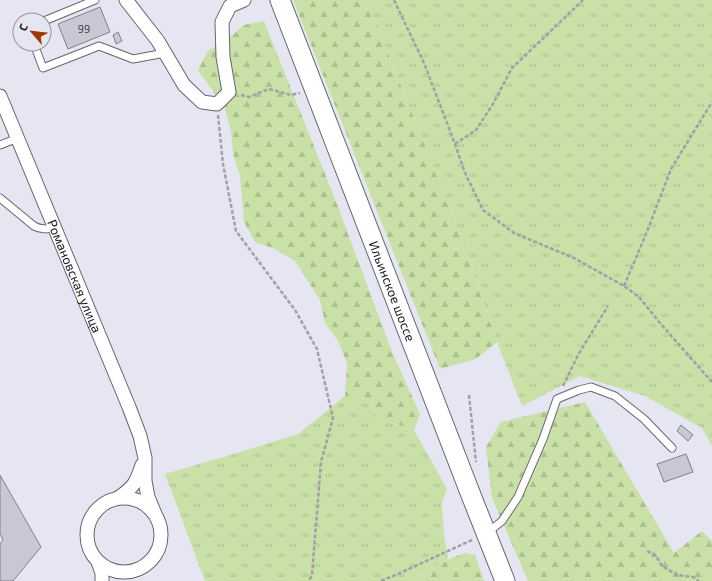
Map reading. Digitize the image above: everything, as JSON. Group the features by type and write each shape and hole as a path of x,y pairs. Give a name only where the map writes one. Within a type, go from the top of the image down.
{"main road":[{"name":"Ильинское шоссе","path":"280,0 505,581"}],"street":[{"path":"126,0 158,41 184,85 202,102 217,104 229,92 223,57 222,22 230,6 244,0"},
{"name":"Романовская улица","path":"0,96 140,436 145,458 145,481 148,497 158,521 161,533 159,546 156,553 145,566 138,570 129,572 114,581"},
{"path":"118,498 130,489 137,479 145,458"},
{"path":"129,572 113,570 98,562 89,548 86,532 88,524 92,516 100,507 110,500 118,498 135,499 142,502 155,514"},
{"path":"98,562 102,573 102,581"}],"lane":[{"path":"52,18 95,0"},
{"path":"37,52 43,68 99,46 133,59 165,53"},
{"path":"0,145 18,138"},
{"path":"0,198 39,229 55,228"},
{"path":"487,533 502,521 518,497 543,439 557,399 591,386 614,396 644,419 672,448"}],"path":[{"path":"394,0 424,63 465,173 483,210 514,233 574,258 624,286 639,297 712,382"},
{"path":"455,144 476,130 493,104 512,68 582,0"},
{"path":"229,92 249,97 269,89 291,95 300,93"},
{"path":"624,286 671,169 712,102"},
{"path":"217,104 223,164 236,231 295,310 317,349 333,418 321,462 312,575 309,581"},
{"path":"557,399 578,355 608,306"},
{"path":"469,395 476,464"},
{"path":"381,581 487,533"},
{"path":"647,551 656,556 662,566 677,575 693,577 699,581"}],"green space":[{"path":"293,0 367,0 466,249 497,342 476,359 440,369"},
{"path":"367,0 712,0 712,446 702,428 645,396 580,376 522,406 497,342 466,249"},
{"path":"264,21 337,204 392,352 420,414 414,430 377,418 366,399 345,396 347,364 338,341 325,323 320,300 295,261 275,249 255,242 244,222 240,176 233,154 231,131 225,108 198,70 208,51 228,39 244,25"},
{"path":"345,396 366,399 377,418 414,430 447,489 442,503 444,535 448,559 410,581 205,581 165,474 298,434"},
{"path":"585,402 674,553 702,531 712,541 712,581 528,581 492,498 486,447 501,422"},
{"path":"465,553 475,555 484,581 410,581 436,565"}],"building":[{"path":"100,7 110,32 68,49 58,24"},
{"path":"118,32 122,41 116,44 113,35"},
{"path":"681,425 693,435 688,441 677,431"},
{"path":"686,454 693,472 664,482 657,464"},
{"path":"0,475 41,547 13,581 0,581 0,544 3,540 0,534"}]}
